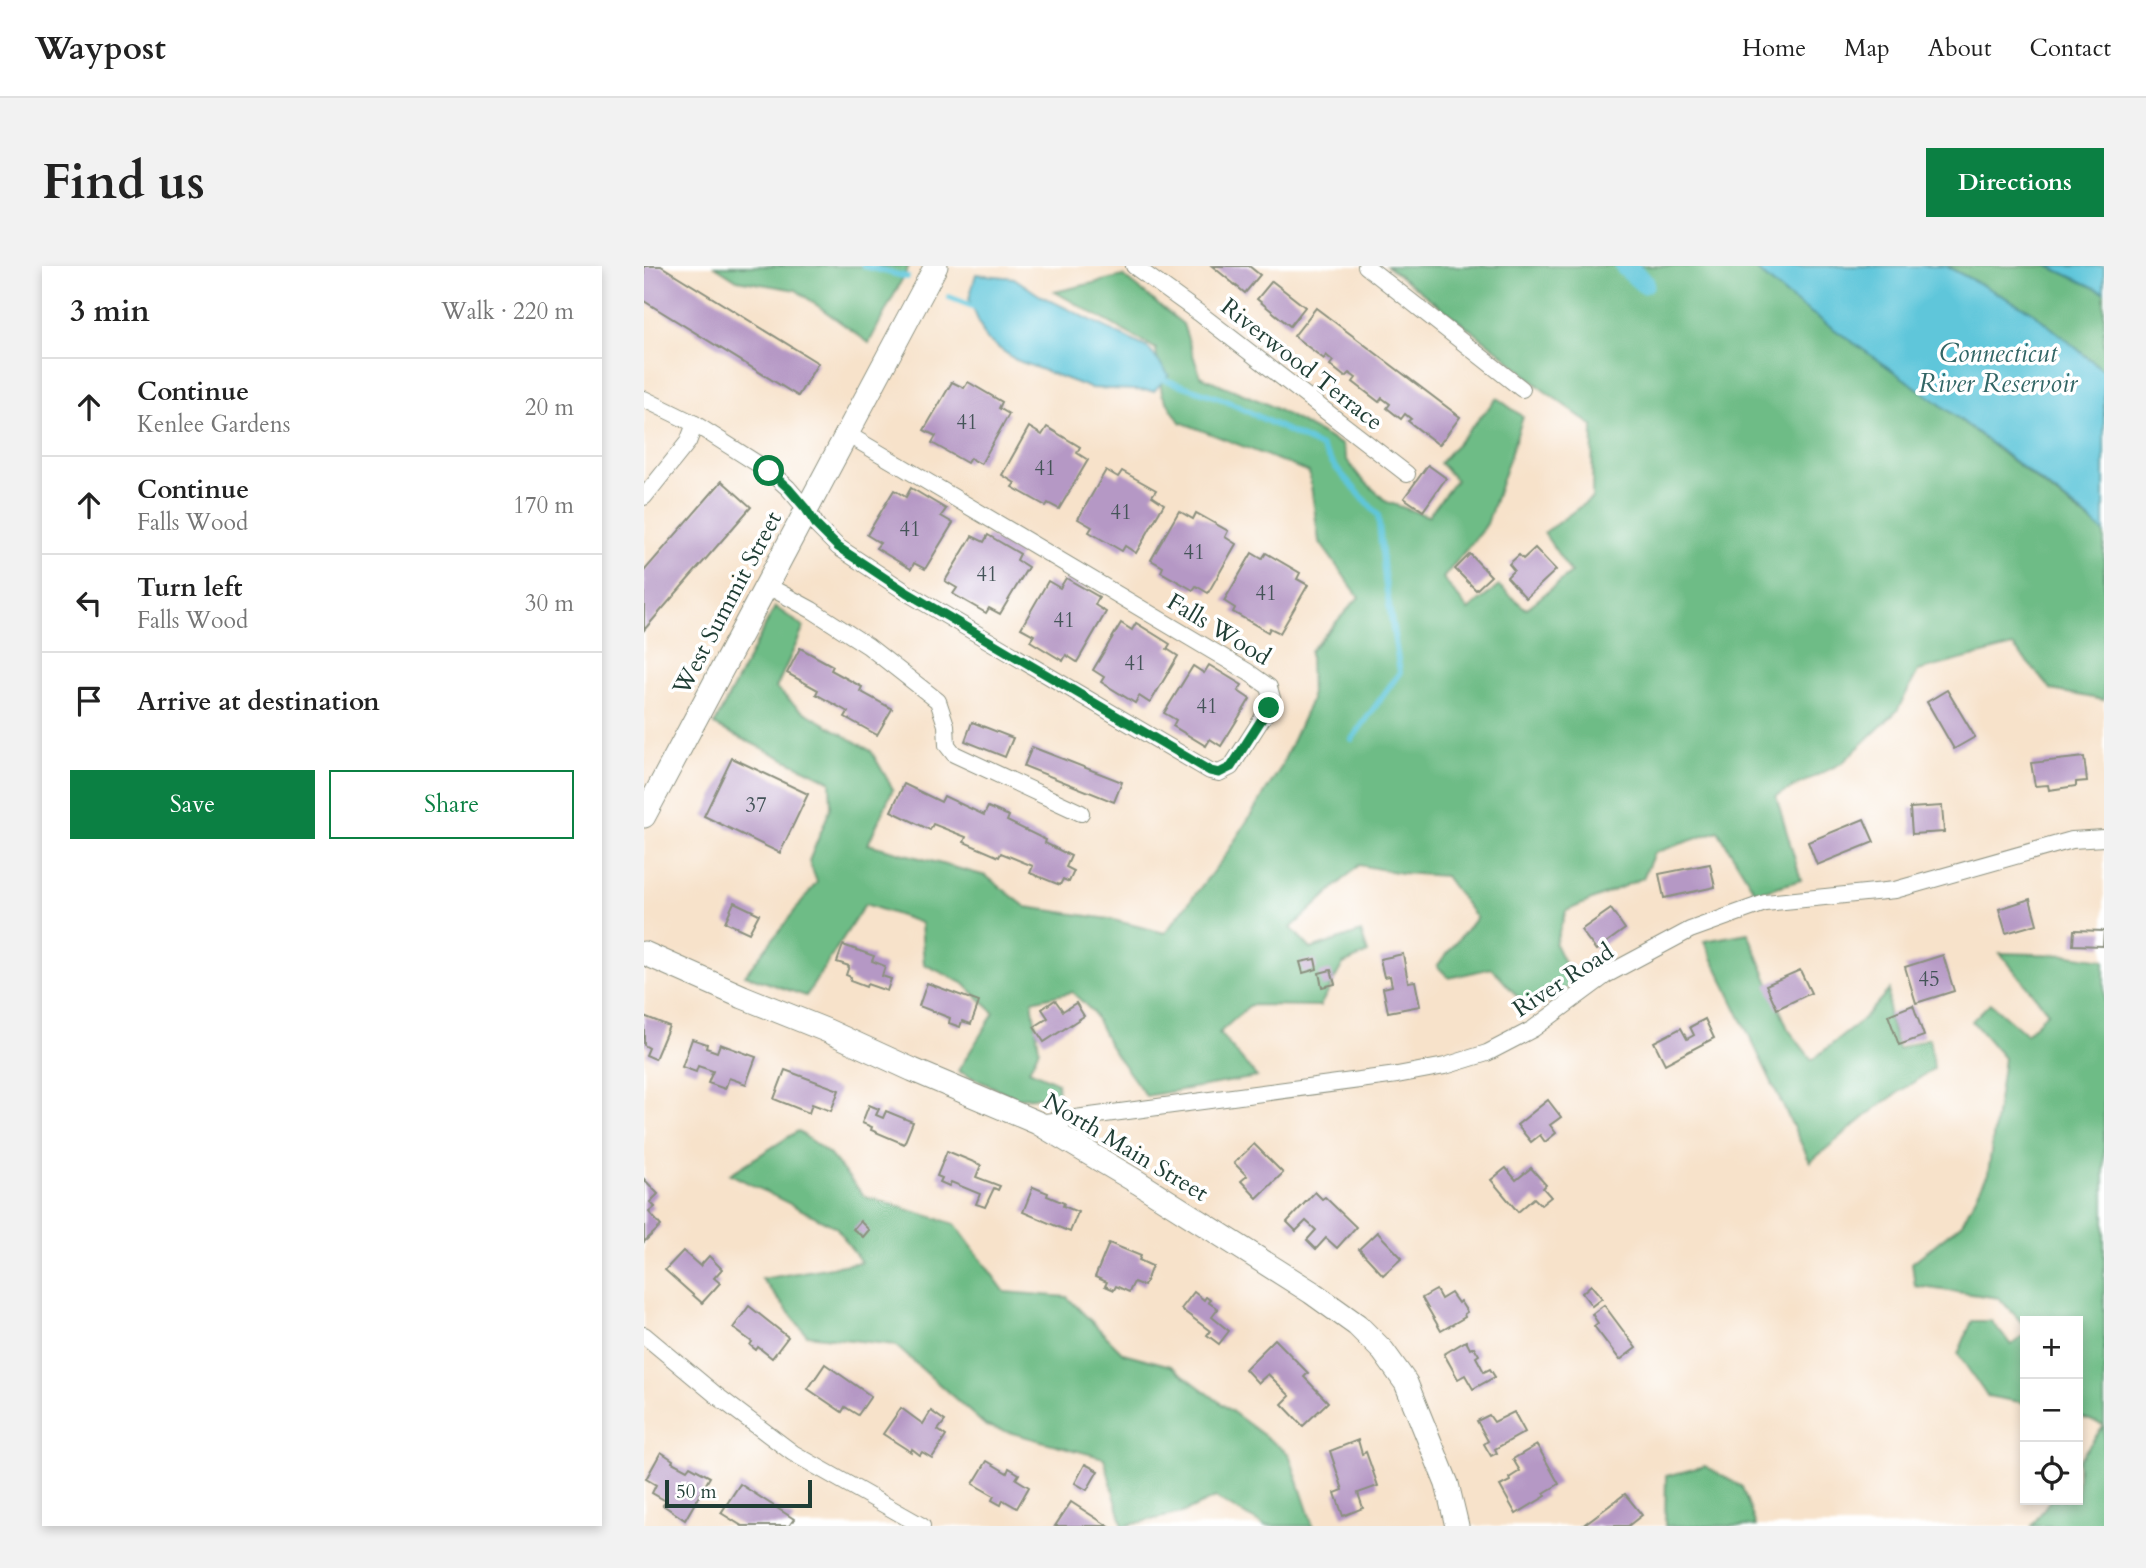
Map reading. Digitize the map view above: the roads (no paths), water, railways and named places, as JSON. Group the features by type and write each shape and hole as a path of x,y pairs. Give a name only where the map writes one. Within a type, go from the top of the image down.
{"street":[{"name":"West Summit Street","path":"644,816 936,266"},
{"name":"Riverwood Terrace","path":"1134,266 1407,474"},
{"path":"1366,266 1522,389"},
{"path":"644,399 695,424 769,471 806,509"},
{"path":"644,497 688,442 695,424"},
{"name":"Falls Wood","path":"806,509 817,526 838,547 894,585 1210,771 1219,773 1231,767 1269,708 1272,698 1269,687 1248,672 847,434"},
{"path":"765,585 812,610 868,646 938,701 946,725 947,745 954,754 1081,813"},
{"name":"River Road","path":"1038,1123 1396,1075 1445,1066 1488,1053 1533,1029 1606,975 1690,930 1765,903 1895,890 2073,840 2104,838"},
{"name":"North Main Street","path":"644,953 1038,1123 1311,1292 1357,1325 1383,1351 1406,1383 1447,1484 1457,1526"},
{"path":"644,1335 716,1395 793,1453 922,1526"}],"water":[{"name":"Connecticut River Reservoir","path":"1752,266 1946,266 2031,311 2104,371 2104,533 2082,513 1937,402 1786,295"},
{"name":"Connecticut River Reservoir","path":"2048,266 2104,266 2104,292"},
{"path":"976,274 1014,278 1039,295 1148,348 1169,375 1154,391 1090,388 1016,360 986,339 969,299"}],"waterway":[{"path":"864,266 907,277"},
{"path":"1625,266 1644,283"},
{"path":"949,297 980,309"},
{"path":"1160,378 1222,399 1321,447 1378,515 1400,672 1352,739"}]}
